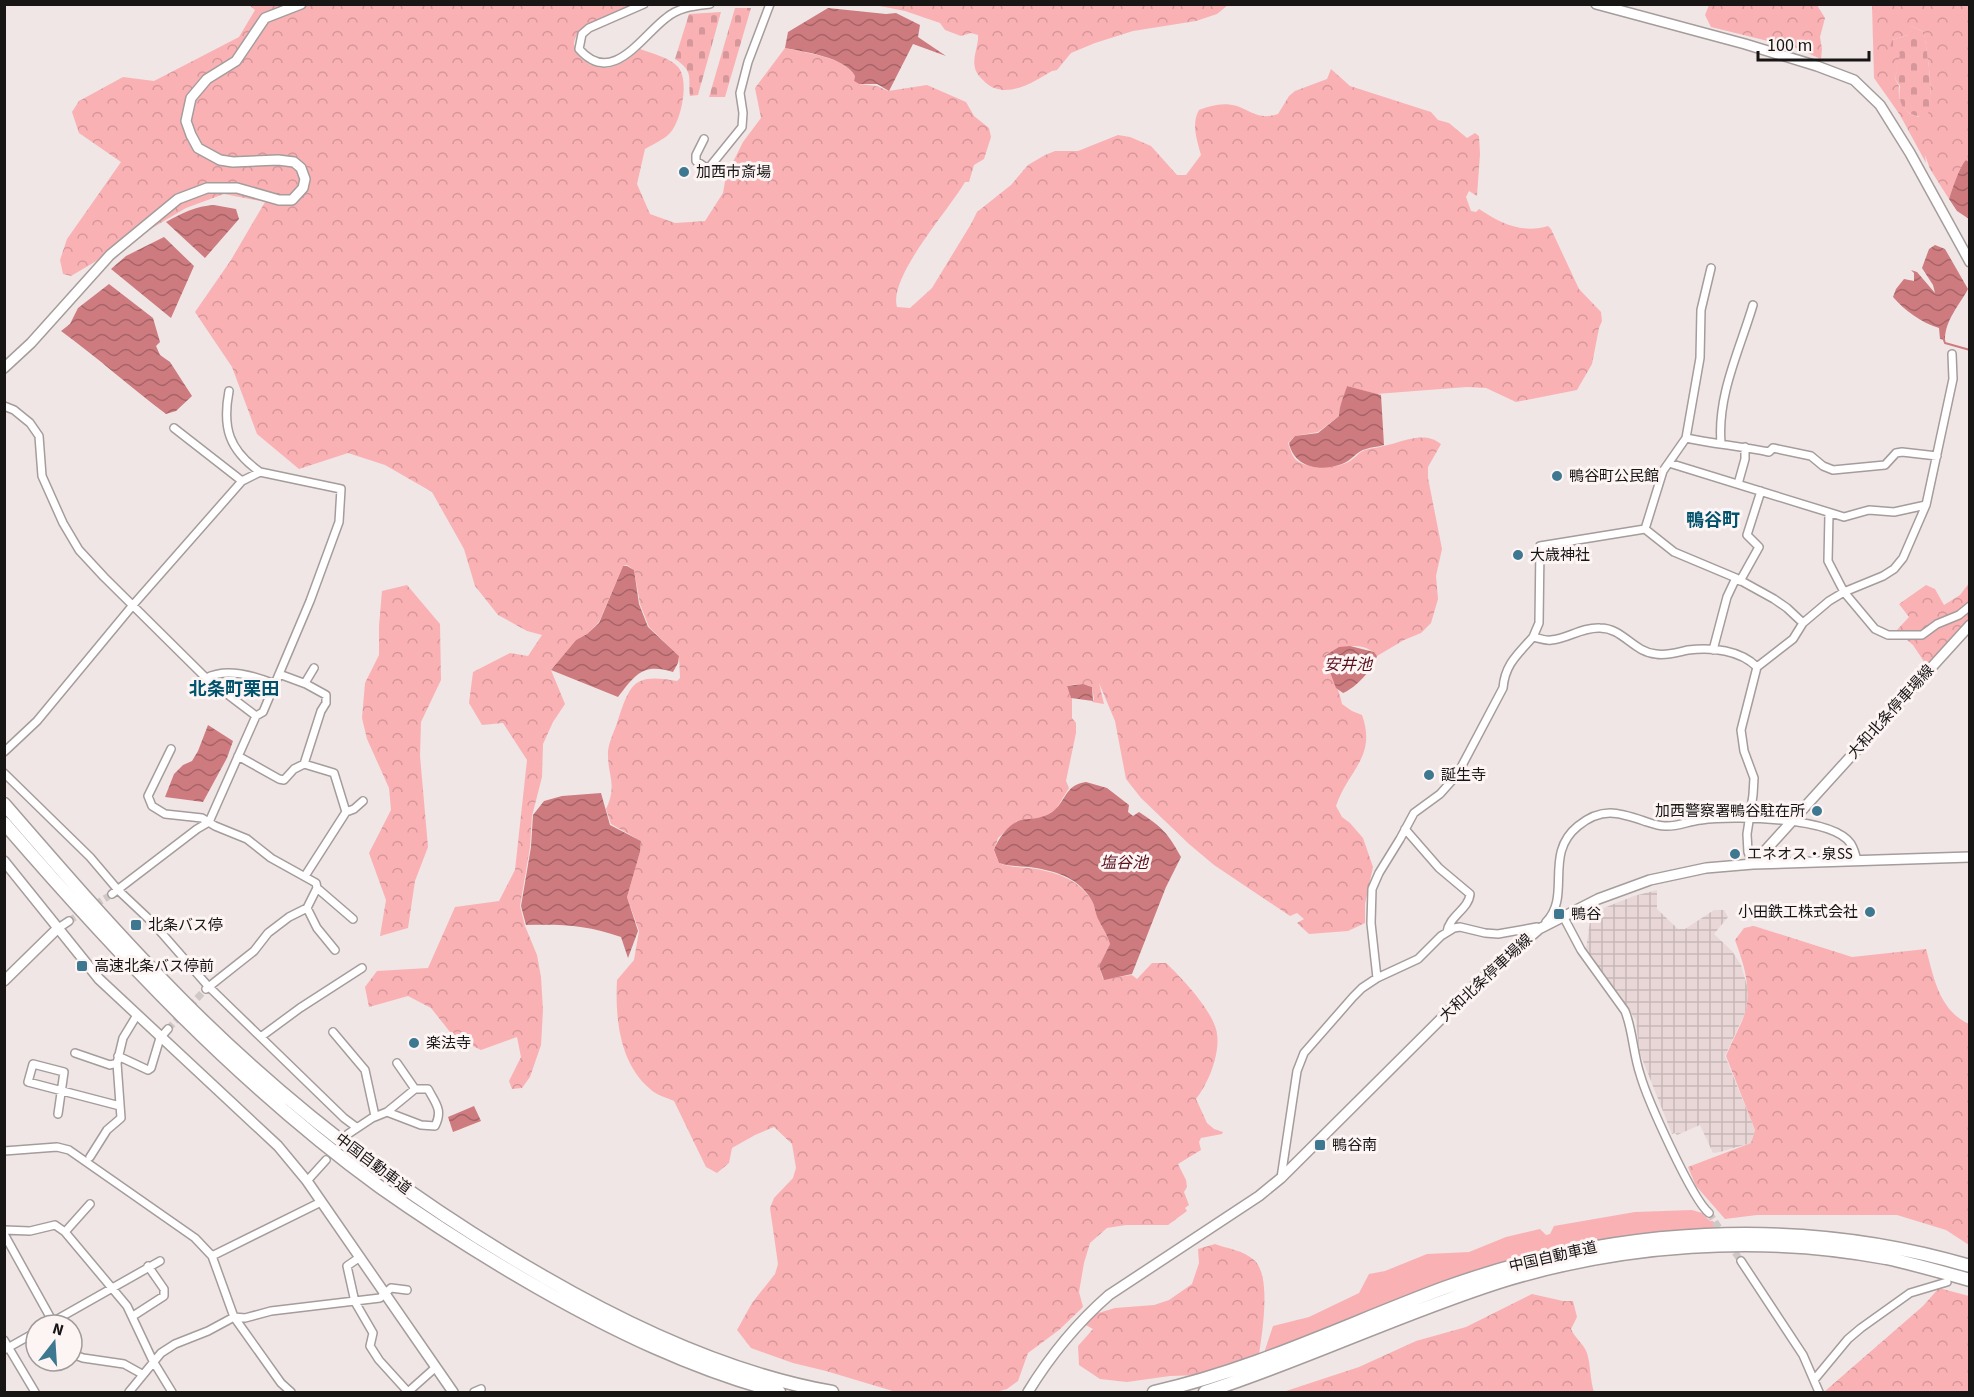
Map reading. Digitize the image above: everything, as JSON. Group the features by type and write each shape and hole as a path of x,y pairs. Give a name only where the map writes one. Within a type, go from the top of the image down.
{"highway":[{"name":"中国自動車道","path":"4,804 82,893 182,1000 278,1090 387,1176 509,1257 636,1326 734,1365 781,1380 832,1392"},
{"name":"中国自動車道","path":"4,823 72,901 175,1009 271,1099 380,1186 504,1268 630,1337 728,1377 779,1392"},
{"name":"中国自動車道","path":"1154,1392 1254,1364 1396,1306 1494,1271 1595,1247 1696,1235 1797,1234 1889,1245 1970,1266"},
{"name":"中国自動車道","path":"1205,1392 1254,1376 1451,1298 1523,1276 1599,1259 1698,1248 1795,1247 1887,1258 1970,1280"}],"street":[{"path":"4,368 31,343 110,255 178,199 207,188 237,188 279,200 292,200 303,188 305,179 301,168 294,162 220,160 198,148 186,121 191,98 207,79 236,61 265,18 301,4"},
{"path":"644,4 589,28 582,34 579,49 588,59 603,63 621,59 639,45 666,17 681,8 710,4"},
{"path":"704,139 696,160 708,169 742,127 743,113 740,93 748,62 770,4"},
{"path":"1596,4 1765,50 1854,80 1880,105 1910,153 1970,262"},
{"path":"1645,529 1663,471 1686,438 1700,358 1701,310 1711,268"},
{"path":"1721,442 1722,410 1727,388 1753,305"},
{"path":"1952,354 1953,379 1926,505 1903,558 1883,576 1844,592 1829,601 1803,623 1793,639 1757,667 1741,730 1744,751 1754,778 1747,834 1748,852 1753,864 1970,857"},
{"path":"115,892 196,829 209,822 256,716 263,712 310,601 339,522 341,489 260,472 235,449 229,435 227,405 230,391"},
{"path":"4,406 14,410 30,423 39,436 42,476 63,524 79,550 206,678 256,716"},
{"path":"174,428 242,480"},
{"path":"1686,438 1721,442 1769,452 1773,448 1811,456 1823,466 1833,470 1885,465 1896,453 1902,452 1937,456"},
{"path":"1738,484 1745,459 1745,447"},
{"path":"1669,463 1844,517 1869,510 1893,512 1926,505"},
{"path":"4,752 37,721 133,605 242,480 260,472"},
{"path":"1713,650 1727,597 1759,547 1747,534 1761,491"},
{"path":"1829,514 1828,561 1844,592 1875,629 1888,635 1922,635 1937,624 1959,615 1970,606"},
{"path":"1377,978 1371,923 1372,889 1414,813 1440,794 1457,775 1503,688 1504,675 1508,666 1533,637 1539,622 1540,546 1645,529 1674,552 1738,579 1787,608 1803,623"},
{"name":"大和北条停車場線","path":"1028,1392 1061,1345 1088,1313 1109,1295 1259,1196 1281,1178 1474,986 1543,927 1598,899 1650,880 1706,868 1753,864 1970,625"},
{"path":"1533,637 1554,640 1586,629 1615,630 1638,649 1655,654 1713,650 1745,657 1757,667"},
{"path":"305,683 314,668"},
{"path":"206,678 214,674 231,673 275,684"},
{"path":"279,674 305,683 326,695 327,699 304,764"},
{"path":"171,749 148,796 152,806 165,814 202,818 247,838 271,858 316,884 317,888 353,919"},
{"path":"238,756 284,780 294,769 304,764 334,773"},
{"path":"334,773 342,766"},
{"path":"4,772 90,857 115,892 152,922 206,988 261,1036 344,1118 356,1127"},
{"path":"334,773 346,812"},
{"path":"305,876 346,812 354,809 363,801"},
{"path":"1281,1178 1296,1071 1304,1053 1362,988 1377,978 1418,959 1447,932 1460,927 1498,934 1543,927 1554,910 1558,888 1558,856 1562,845 1572,831 1587,819 1603,813 1618,813 1667,826 1698,820 1749,817 1793,822 1818,826 1837,833 1851,843 1857,861"},
{"path":"1405,829 1439,868 1470,894 1468,901 1448,925 1447,932"},
{"path":"4,861 99,979 278,1146 307,1181 453,1392"},
{"path":"206,988 254,951 268,933 289,917 307,908 317,888"},
{"path":"307,908 317,928 335,951"},
{"path":"1563,916 1581,950 1625,1011 1630,1023 1640,1075 1702,1208 1709,1213"},
{"path":"4,981 57,929 69,921"},
{"path":"261,1036 362,968"},
{"path":"90,1157 107,1130 121,1118 118,1060 123,1038 137,1015"},
{"path":"118,1060 148,1070 151,1068 160,1038 168,1029"},
{"path":"333,1032 365,1070 370,1083 375,1116"},
{"path":"75,1053 110,1065 118,1060"},
{"path":"58,1114 60,1091 64,1072 33,1064 28,1082 60,1091 120,1106"},
{"path":"396,1064 415,1089"},
{"path":"348,1134 375,1116 387,1112 415,1089 428,1089 440,1116 435,1126 421,1125 387,1112"},
{"path":"4,1151 57,1147 69,1150 195,1238 212,1256 234,1317 281,1383 291,1392"},
{"path":"307,1181 326,1160"},
{"path":"212,1256 321,1202"},
{"path":"65,1232 90,1204"},
{"path":"46,1313 4,1232 30,1231 55,1225 65,1232 127,1306 153,1361 172,1392"},
{"path":"360,1257 347,1266 355,1302 373,1333 370,1346 379,1360 408,1392 436,1367"},
{"path":"71,1313 160,1261"},
{"path":"1741,1262 1803,1355 1819,1392"},
{"path":"133,1316 164,1296 164,1289 148,1266"},
{"path":"1814,1380 1860,1328 1910,1293 1947,1282"},
{"path":"129,1392 153,1361 175,1344 234,1317 245,1318 271,1311 380,1298 391,1288 407,1290"},
{"path":"7,1349 24,1339"},
{"path":"4,1340 7,1349 35,1392"},
{"path":"84,1358 124,1364 142,1374"}],"shaded area":[{"path":"1657,890 1657,909 1678,929 1685,929 1714,910 1724,910 1728,917 1714,934 1732,951 1741,965 1748,989 1746,1011 1725,1056 1755,1130 1751,1143 1713,1153 1700,1125 1677,1135 1672,1134 1639,1051 1636,1020 1586,950 1591,913 1634,896"}],"green space":[{"path":"636,4 579,31 574,44 583,60 594,66 605,68 615,66 640,49 670,61 682,73 684,91 677,121 667,136 645,149 637,184 650,214 675,223 705,221 723,193 726,176 743,142 761,118 755,88 785,48 843,64 855,76 854,81 859,84 877,86 888,91 927,85 966,102 974,116 989,128 991,137 984,159 974,165 969,182 965,182 910,262 897,294 897,307 910,308 932,288 977,212 1011,185 1028,165 1045,155 1055,151 1078,151 1118,135 1130,137 1151,146 1177,175 1186,175 1201,155 1195,126 1199,110 1213,105 1227,104 1261,116 1278,114 1289,96 1295,91 1327,79 1331,69 1350,86 1431,112 1438,120 1449,123 1467,138 1475,133 1479,136 1477,196 1469,191 1466,197 1471,211 1476,212 1479,209 1503,223 1520,228 1548,226 1579,289 1601,312 1602,321 1592,364 1577,390 1516,402 1486,388 1467,387 1376,394 1347,386 1339,416 1318,432 1295,436 1288,443 1296,460 1315,467 1344,464 1365,450 1413,438 1428,438 1441,444 1428,467 1428,478 1442,549 1436,576 1438,599 1431,623 1421,633 1377,656 1365,648 1351,646 1343,647 1324,656 1342,704 1362,715 1366,729 1364,753 1336,806 1342,817 1363,838 1373,867 1365,904 1365,923 1348,931 1309,934 1297,923 1304,919 1297,913 1290,916 1214,865 1141,798 1126,779 1115,721 1099,683 1104,704 1092,702 1094,699 1092,687 1080,684 1067,686 1072,699 1072,718 1076,723 1066,781 1069,788 1056,809 1044,817 1017,821 998,838 994,851 999,863 1060,875 1075,883 1087,894 1110,944 1099,966 1103,979 1132,975 1137,979 1152,963 1166,963 1195,994 1213,1021 1217,1037 1213,1066 1196,1099 1207,1123 1223,1132 1201,1138 1199,1142 1201,1150 1178,1164 1186,1180 1187,1187 1184,1192 1189,1205 1185,1208 1187,1211 1168,1225 1126,1225 1107,1228 1090,1243 1079,1292 1083,1307 1059,1330 1028,1353 1018,1381 1007,1389 995,1392 896,1392 793,1363 751,1348 737,1330 752,1303 775,1274 778,1264 770,1208 774,1198 793,1178 796,1168 792,1144 774,1127 732,1148 729,1163 717,1173 706,1167 674,1101 649,1088 639,1077 625,1052 621,1038 618,1023 617,980 634,960 639,931 627,897 641,841 611,824 606,809 612,786 608,760 609,747 627,696 637,683 652,679 677,681 680,678 679,656 649,627 640,604 634,570 627,565 623,566 599,622 587,634 576,640 551,670 565,704 553,722 543,744 542,777 532,816 530,847 520,906 525,926 537,955 541,977 543,1010 541,1045 530,1077 522,1088 512,1089 509,1081 521,1057 517,1037 481,1050 454,1037 431,1008 408,996 369,1007 365,987 377,971 428,968 455,907 499,901 515,870 527,760 503,723 482,725 469,703 473,672 510,653 528,656 542,635 527,631 498,615 475,586 464,549 432,492 385,465 348,453 299,469 257,434 232,367 195,312 231,260 265,202 224,194 186,208 71,276 63,274 60,260 67,239 121,162 79,133 72,112 79,101 123,77 154,81 239,37 255,10 249,5"},
{"path":"875,5 1228,5 1217,14 1196,21 1133,31 1095,43 1071,53 1057,70 1020,88 1002,90 986,83 976,70 974,60 978,35 971,33 961,36 945,30 940,23 905,11"},
{"path":"1709,5 1817,5 1825,18 1820,37 1821,59 1796,48 1711,27 1705,15"},
{"path":"1872,5 1969,5 1969,162 1966,160 1961,167 1949,199 1930,169 1925,155 1926,163 1900,115 1874,78","holes":["1911,26 1924,32 1929,64 1930,98 1925,117 1918,117 1908,112 1901,104 1899,86 1895,79 1901,54 1891,48 1892,40 1908,35"]},
{"path":"735,8 751,8 725,97 709,97"},
{"path":"721,12 698,95 690,96 688,71 675,59 689,14"},
{"path":"1911,26 1924,32 1930,86 1927,118 1908,113 1904,109 1900,100 1900,86 1895,79 1900,54 1890,48 1892,40 1908,35 1908,27"},
{"path":"1969,583 1969,620 1930,663 1925,663 1913,645 1896,631 1909,617 1899,604 1926,585 1935,589 1944,605 1960,595"},
{"path":"407,585 440,624 441,680 421,722 420,756 428,847 415,881 408,928 380,936 386,900 369,853 391,810 389,788 367,739 362,718 365,683 379,655 382,591"},
{"path":"1754,926 1852,957 1926,949 1935,982 1944,1002 1959,1018 1969,1024 1969,1245 1946,1230 1897,1215 1757,1215 1725,1219 1696,1186 1688,1167 1751,1143 1755,1130 1726,1056 1743,1019 1748,991 1735,940 1744,928"},
{"path":"1692,1210 1702,1213 1718,1228 1649,1233 1520,1258 1422,1289 1264,1353 1273,1326 1309,1317 1359,1293 1369,1274 1385,1271 1427,1254 1469,1252 1506,1237 1540,1229 1546,1235 1550,1234 1554,1226 1635,1212"},
{"path":"1215,1244 1245,1254 1260,1268 1263,1278 1264,1305 1259,1355 1200,1375 1170,1376 1127,1382 1100,1379 1079,1365 1078,1346 1093,1329 1084,1324 1095,1314 1115,1308 1154,1305 1169,1300 1192,1284 1199,1263 1198,1249"},
{"path":"1939,1288 1969,1296 1969,1392 1824,1392 1923,1306"},
{"path":"1532,1294 1573,1301 1577,1317 1571,1329 1587,1353 1594,1392 1283,1392 1359,1367 1416,1341 1466,1327"}],"water":[{"path":"828,8 896,13 920,25 918,37 946,56 913,44 889,91 877,84 859,84 854,81 855,76 850,70 834,60 785,48 788,32"},
{"path":"1966,160 1969,162 1969,219 1957,211 1949,199"},
{"path":"214,205 236,209 239,219 205,258 166,222 189,210"},
{"path":"164,237 194,266 171,318 111,269 126,256"},
{"path":"1935,245 1945,249 1968,289 1947,326 1945,340 1940,339 1939,328 1914,316 1893,297 1904,279 1914,281 1914,273 1911,270 1917,272 1935,293 1933,285 1922,268 1929,249"},
{"path":"109,284 153,318 160,342 156,346 160,355 170,362 192,396 176,411 166,414 61,331 70,324 78,308"},
{"path":"1347,386 1381,395 1384,445 1363,450 1345,463 1326,468 1302,463 1296,458 1289,443 1295,436 1318,433 1339,416"},
{"path":"623,566 634,570 639,604 648,627 679,656 673,672 654,669 641,672 618,697 551,670 576,640 599,623"},
{"name":"安井池","path":"1350,646 1374,652 1377,656 1363,678 1343,693 1336,688 1324,656 1339,647"},
{"path":"1083,684 1092,687 1093,701 1071,698 1067,686"},
{"path":"208,725 233,741 227,758 203,802 165,797 174,774 183,765 192,761 198,751"},
{"name":"塩谷池","path":"1086,782 1107,788 1129,805 1128,812 1133,816 1139,812 1153,822 1168,836 1181,857 1166,887 1132,974 1104,980 1099,966 1110,944 1087,893 1075,882 1061,874 999,863 994,850 1001,836 1012,824 1052,812 1074,786"},
{"path":"601,793 610,825 641,841 627,897 638,931 628,958 621,937 574,926 526,925 521,906 531,847 533,815 544,801 562,796"},
{"path":"474,1106 481,1121 453,1132 448,1117"}],"waterway":[{"path":"1943,337 1945,343 1970,350"}],"tunnel":[{"path":"69,921 112,894"},
{"path":"168,1029 205,990"},
{"path":"1709,1213 1723,1234"},
{"path":"1729,1244 1741,1261"}],"place":[{"name":"加西市斎場","path":"684,172"},
{"name":"鴨谷町公民館","path":"1557,476"},
{"name":"大歳神社","path":"1518,555"},
{"name":"誕生寺","path":"1429,775"},
{"name":"加西警察署鴨谷駐在所","path":"1817,811"},
{"name":"エネオス・泉SS","path":"1735,854"},
{"name":"小田鉄工株式会社","path":"1870,912"},
{"name":"鴨谷","path":"1559,914"},
{"name":"北条バス停","path":"136,925"},
{"name":"高速北条バス停前","path":"82,966"},
{"name":"楽法寺","path":"414,1043"},
{"name":"鴨谷南","path":"1320,1145"}],"district":[{"name":"鴨谷町","path":"1713,520"},
{"name":"北条町栗田","path":"234,689"}]}
